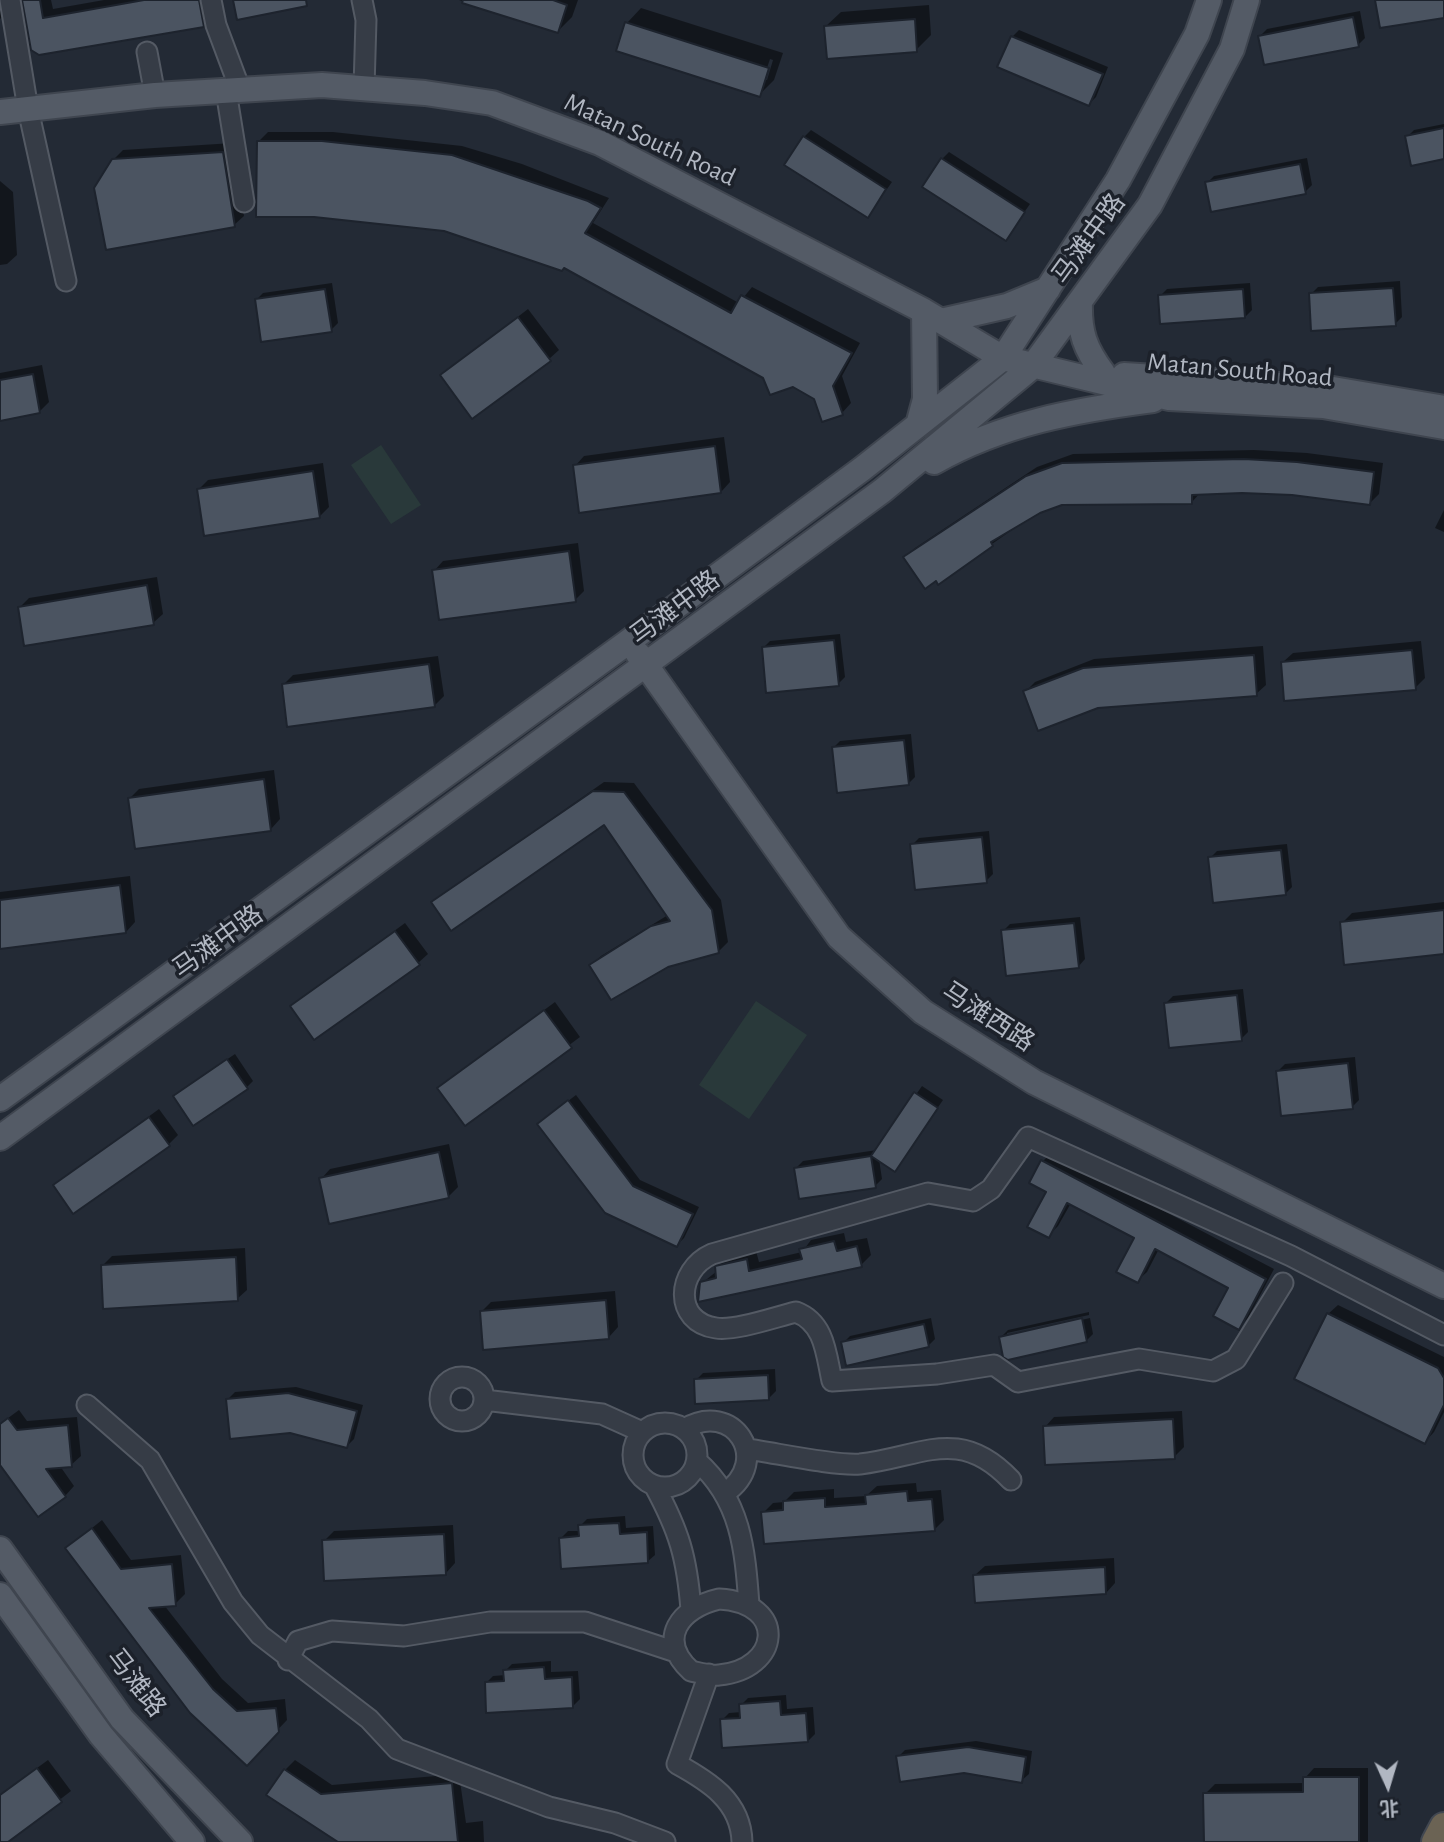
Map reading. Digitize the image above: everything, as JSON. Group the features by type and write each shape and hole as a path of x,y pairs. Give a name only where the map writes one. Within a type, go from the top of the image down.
{"highway":[{"path":"1436,1842 1444,1827"}],"main road":[{"name":"马滩中路","path":"0,1099 628,642 1003,358 1118,180 1197,34 1209,0"},
{"name":"马滩中路","path":"0,1138 882,491 1032,367 1150,205 1232,50 1247,0"},
{"name":"Matan South Road","path":"0,112 155,95 322,85 492,103 600,143 933,316 1003,358 1169,398 1323,406 1444,427"},
{"path":"918,425 925,399 933,316 1007,306 1048,289"},
{"path":"1080,302 1079,326 1086,351 1103,373"},
{"name":"Matan South Road","path":"1032,367 1327,388 1444,408"},
{"path":"882,491 955,450 1003,430 1063,412 1169,398"},
{"name":"马滩西路","path":"628,642 648,665 839,937 923,1012 1034,1082 1444,1286"},
{"name":"马滩路","path":"0,1549 122,1719 240,1842"},
{"path":"0,1595 101,1735 192,1842"}],"street":[{"path":"10,0 28,109 66,281"},
{"path":"211,0 233,90 244,202"},
{"path":"362,0 366,20 364,88"},
{"path":"147,52 155,95"},
{"path":"1283,1283 1236,1359 1213,1371 1139,1359 1018,1382 994,1365 937,1374 832,1381 819,1330 806,1316 796,1312 719,1329 697,1320 685,1300 683,1288 692,1266 712,1254 928,1193 973,1200 991,1189 1028,1137 1291,1256 1444,1335"},
{"path":"484,1400 602,1414 642,1432"},
{"path":"87,1405 150,1460 233,1602 260,1634 288,1660 369,1719 397,1749 549,1807 615,1823 662,1842"},
{"path":"684,1429 695,1422 721,1421 733,1428 747,1449 744,1475 725,1493"},
{"path":"667,1423 684,1429 695,1443 696,1461 688,1477 681,1483 663,1487 654,1485 639,1474 633,1448 642,1432 649,1427 667,1423"},
{"path":"747,1449 858,1464 936,1447 957,1448 978,1453 997,1465 1011,1480"},
{"path":"696,1461 716,1478 738,1524 747,1571 749,1605"},
{"path":"654,1485 677,1528 689,1579 691,1609"},
{"path":"288,1660 298,1641 332,1630 404,1636 491,1622 585,1622 676,1653 691,1671 719,1675 746,1667 764,1652 769,1643 768,1624 757,1609 719,1599 691,1609 676,1629 676,1653"},
{"path":"709,1674 677,1764 712,1783 728,1800 738,1822 742,1842"}],"shaded area":[{"path":"381,445 421,505 391,524 351,465"},
{"path":"756,1001 807,1035 749,1119 699,1085"}],"building":[{"path":"22,0 40,0 43,18 144,0 199,0 204,27 39,55 31,50"},
{"path":"233,0 306,0 307,6 237,20"},
{"path":"463,0 553,0 567,5 558,33 462,3"},
{"path":"1375,0 1444,0 1444,18 1380,28"},
{"path":"1353,17 1359,47 1264,65 1258,36"},
{"path":"915,19 917,52 827,59 824,26"},
{"path":"625,22 769,68 760,97 616,51"},
{"path":"1011,36 1103,74 1089,106 997,67"},
{"path":"1444,128 1444,159 1411,166 1405,136"},
{"path":"803,136 886,189 868,218 784,165"},
{"path":"257,141 322,141 452,155 588,201 601,208 585,233 731,313 741,295 852,353 833,386 843,415 822,422 814,399 793,387 770,395 763,378 564,268 562,271 444,231 314,217 256,217"},
{"path":"223,152 235,227 106,250 94,188 112,159"},
{"path":"941,158 1025,212 1006,241 922,187"},
{"path":"1300,164 1306,194 1211,212 1205,182"},
{"path":"1393,288 1396,326 1311,331 1309,293"},
{"path":"325,289 332,332 261,342 255,299"},
{"path":"1243,289 1245,318 1160,324 1158,295"},
{"path":"518,317 551,361 472,419 440,375"},
{"path":"33,374 40,413 0,421 0,380"},
{"path":"715,446 721,493 579,513 573,465"},
{"path":"1244,459 1297,462 1374,472 1370,505 1292,495 1242,493 1192,495 1192,504 1062,505 1040,513 991,542 993,546 938,585 936,581 925,589 903,557 1026,476 1062,463"},
{"path":"313,471 320,518 204,536 197,489"},
{"path":"569,551 576,602 439,620 432,570"},
{"path":"147,585 154,625 24,646 18,607"},
{"path":"834,640 839,686 766,693 762,647"},
{"path":"1412,650 1416,690 1284,701 1281,662"},
{"path":"1254,655 1257,696 1098,708 1038,731 1023,691 1083,668"},
{"path":"429,664 435,707 287,727 282,684"},
{"path":"904,740 909,785 837,793 832,747"},
{"path":"264,779 271,831 135,849 128,798"},
{"path":"593,791 624,792 712,910 719,953 668,967 611,1000 589,965 651,926 670,921 604,825 451,931 431,902"},
{"path":"982,837 987,883 915,890 910,844"},
{"path":"1281,850 1286,895 1213,903 1208,857"},
{"path":"120,885 126,933 0,949 0,900"},
{"path":"1444,910 1444,954 1344,965 1340,922"},
{"path":"1074,923 1079,968 1006,976 1001,930"},
{"path":"395,931 420,965 314,1040 290,1006"},
{"path":"1237,995 1242,1041 1169,1048 1164,1003"},
{"path":"544,1010 572,1048 465,1126 437,1088"},
{"path":"227,1059 248,1089 193,1126 173,1096"},
{"path":"1348,1063 1353,1109 1281,1116 1276,1071"},
{"path":"914,1092 938,1108 895,1172 871,1156"},
{"path":"568,1100 633,1186 693,1214 677,1247 605,1213 537,1124"},
{"path":"149,1117 170,1146 73,1214 53,1185"},
{"path":"439,1152 449,1198 329,1224 319,1178"},
{"path":"871,1156 876,1188 799,1199 794,1168"},
{"path":"1041,1160 1266,1279 1239,1330 1213,1316 1228,1288 1155,1249 1138,1283 1116,1272 1134,1238 1067,1203 1049,1238 1027,1227 1046,1192 1029,1183"},
{"path":"834,1241 837,1251 857,1246 862,1267 698,1302 700,1282 716,1278 715,1266 747,1259 749,1271 802,1259 799,1249"},
{"path":"236,1257 238,1301 103,1309 101,1265"},
{"path":"606,1300 609,1339 483,1350 480,1311"},
{"path":"1327,1313 1438,1368 1444,1378 1444,1405 1425,1444 1294,1379"},
{"path":"1082,1318 1087,1342 1008,1360 1003,1357 999,1337"},
{"path":"924,1324 929,1347 846,1366 841,1342"},
{"path":"768,1375 769,1400 695,1404 694,1379"},
{"path":"288,1393 357,1411 347,1448 290,1433 230,1439 226,1399"},
{"path":"8,1418 17,1430 68,1425 72,1467 46,1469 66,1497 38,1517 0,1465 0,1424"},
{"path":"1173,1419 1175,1459 1045,1465 1043,1426"},
{"path":"907,1491 908,1501 932,1499 935,1531 764,1544 761,1512 783,1510 783,1501 825,1498 825,1507 866,1504 865,1495"},
{"path":"619,1523 620,1534 647,1532 648,1563 561,1569 559,1538 579,1536 578,1525"},
{"path":"92,1528 121,1569 172,1564 176,1606 149,1608 213,1689 237,1711 276,1708 279,1732 247,1766 190,1713 65,1548"},
{"path":"444,1534 446,1575 324,1581 322,1540"},
{"path":"1105,1567 1106,1594 975,1603 973,1575"},
{"path":"544,1667 545,1679 572,1677 573,1708 486,1713 485,1682 504,1681 503,1670"},
{"path":"780,1701 781,1715 806,1713 808,1742 722,1748 720,1719 740,1718 739,1704"},
{"path":"968,1747 1026,1757 1022,1783 964,1773 900,1782 896,1756"},
{"path":"37,1768 62,1802 8,1842 0,1842 0,1795"},
{"path":"284,1769 321,1794 452,1783 458,1842 338,1842 266,1795"},
{"path":"1303,1777 1359,1777 1359,1842 1204,1842 1203,1793 1303,1792"}]}
